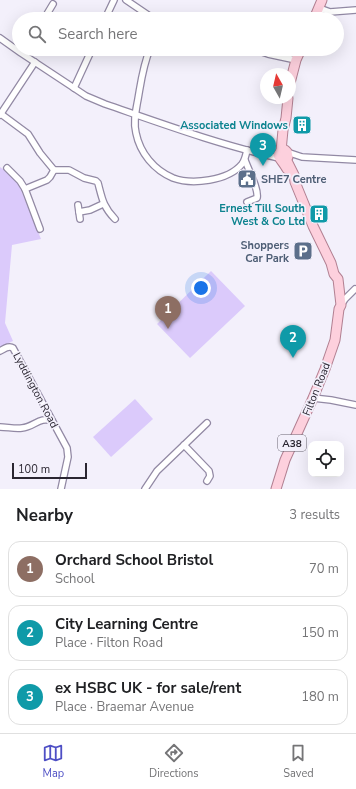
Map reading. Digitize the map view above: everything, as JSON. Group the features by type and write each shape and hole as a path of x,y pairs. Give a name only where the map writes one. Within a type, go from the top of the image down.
{"main road":[{"path":"294,68 298,56"},
{"path":"283,155 283,130 287,104"},
{"name":"Filton Road","path":"283,155 331,262 334,274 333,278 337,305 340,307"},
{"name":"Filton Road","path":"276,489 284,460 313,398 335,340 340,307 340,289 338,279 334,274"}],"street":[{"path":"108,12 114,0"},
{"path":"126,0 144,12"},
{"path":"48,12 53,4"},
{"path":"321,4 330,12 356,10"},
{"path":"0,38 12,45"},
{"path":"28,56 86,96 136,115 231,146 257,152 263,155 356,160"},
{"path":"74,88 89,56"},
{"path":"147,56 142,74 135,131 142,151 155,167 174,178 185,181 210,180 225,176 241,165 245,160 247,150"},
{"path":"277,56 296,60"},
{"path":"35,62 0,114 28,134 40,153 54,170"},
{"path":"245,160 258,194 257,198 247,202"},
{"path":"7,168 20,181 25,189 40,228"},
{"path":"25,189 47,180 54,170"},
{"path":"54,170 69,170 84,178 96,181 98,183 103,204 115,218"},
{"path":"79,212 90,210 103,204"},
{"path":"78,205 80,219"},
{"path":"340,289 346,292 355,288"},
{"path":"340,307 355,288"},
{"name":"Lyddington Road","path":"0,351 11,346 13,348 66,445 68,457 61,489"},
{"path":"313,398 356,405"},
{"path":"0,427 25,428 43,420 47,419 52,421"},
{"path":"145,489 158,471 207,423"},
{"path":"184,445 209,471 210,476 207,481"}],"shaded area":[{"path":"0,167 18,183 41,239 12,245 5,323 13,341 0,347"},
{"path":"211,271 245,306 190,358 157,324"},
{"path":"135,399 153,419 111,457 93,437"}],"place":[{"name":"Associated Windows","path":"302,125"},
{"name":"ex HSBC UK - for sale/rent","path":"263,166"},
{"name":"SHE7 Centre","path":"247,179"},
{"name":"Ernest Till South West & Co Ltd","path":"319,214"},
{"name":"Shoppers Car Park","path":"303,251"},
{"name":"Orchard School Bristol","path":"168,329"},
{"name":"City Learning Centre","path":"293,358"}]}
